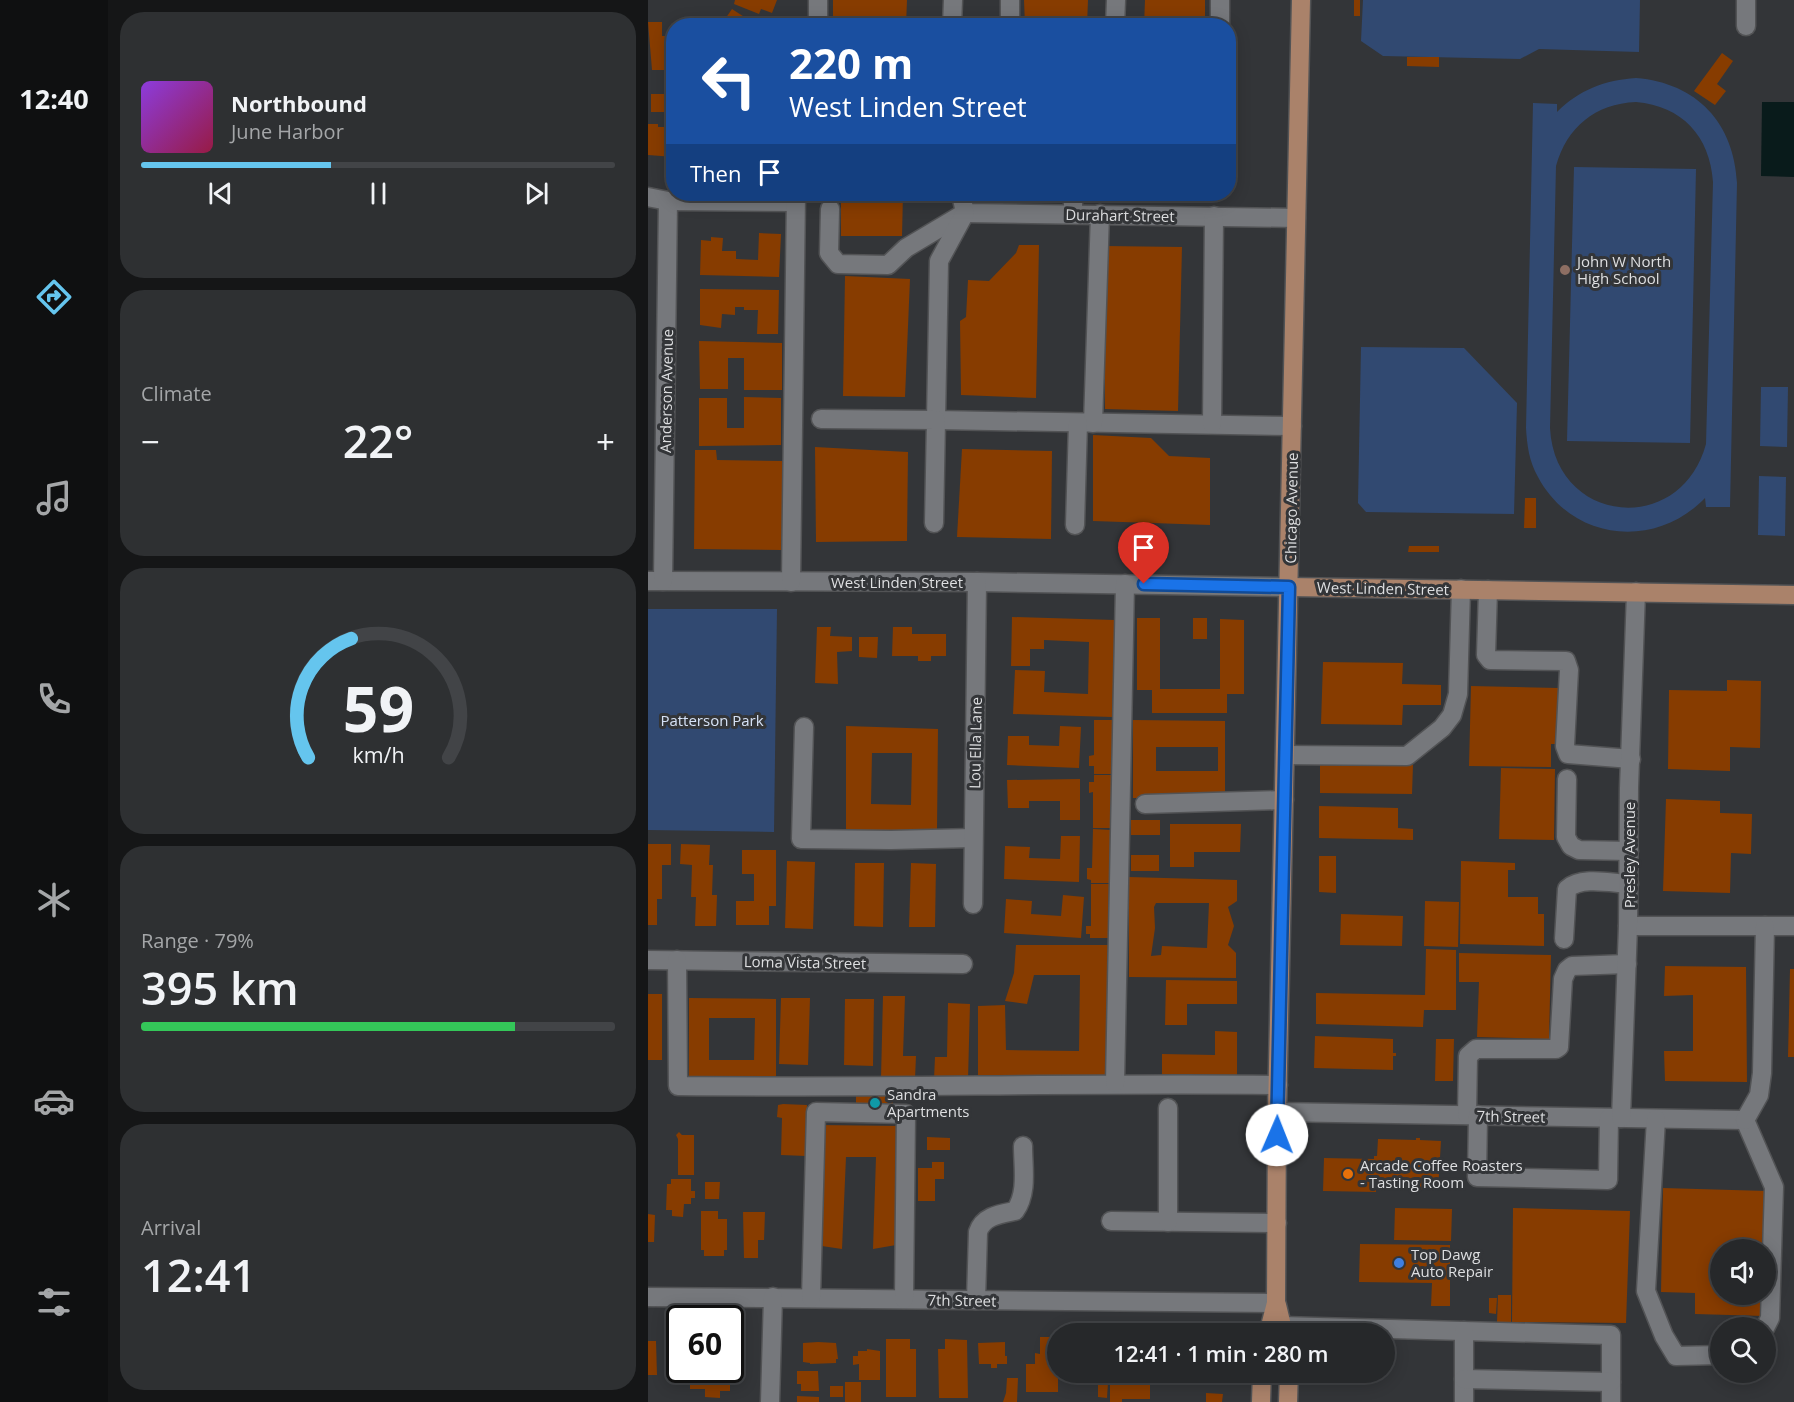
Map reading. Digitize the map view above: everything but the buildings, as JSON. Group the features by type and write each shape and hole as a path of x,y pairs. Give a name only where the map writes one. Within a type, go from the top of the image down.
{"main road":[{"name":"Chicago Avenue","path":"1277,1323 1277,1112 1301,0"},
{"name":"West Linden Street","path":"1289,587 1794,595"},
{"path":"1261,1402 1262,1383"},
{"path":"1288,1402 1289,1383"}],"street":[{"path":"818,0 818,18"},
{"path":"952,0 952,18"},
{"path":"1010,0 1010,18"},
{"path":"1115,18 1116,0"},
{"path":"1220,0 1220,18"},
{"path":"1746,0 1746,26"},
{"path":"648,197 666,201"},
{"name":"Anderson Avenue","path":"656,581 668,201"},
{"path":"791,582 796,201"},
{"path":"934,523 939,261 964,213 962,201"},
{"path":"1073,201 1073,214"},
{"path":"830,209 830,253 838,264 888,265 906,248 964,213"},
{"name":"Durahart Street","path":"964,213 1296,218"},
{"path":"1075,525 1100,214"},
{"path":"1212,424 1214,216"},
{"path":"821,419 1292,426"},
{"name":"West Linden Street","path":"656,581 977,582 1289,587"},
{"name":"Lou Ella Lane","path":"973,904 977,582"},
{"path":"1115,1083 1125,584"},
{"path":"1285,755 1407,756 1442,728 1452,715 1458,694 1461,589"},
{"path":"1488,590 1486,655 1490,660 1566,661 1569,670 1564,746 1568,754 1631,759"},
{"name":"Presley Avenue","path":"1473,1115 1477,1177 1608,1180 1627,964 1636,592"},
{"path":"804,727 801,839 973,838"},
{"path":"1566,779 1566,837 1571,846 1579,850 1629,851"},
{"path":"1145,804 1284,800"},
{"path":"1564,939 1567,889 1572,884 1583,882 1629,884"},
{"path":"1628,926 1794,926"},
{"path":"1765,926 1762,1073 1759,1095 1745,1120 1774,1187 1770,1317"},
{"name":"Loma Vista Street","path":"648,960 963,964"},
{"path":"677,960 678,1086 1115,1083 1278,1085"},
{"path":"1473,1115 1468,1056 1472,1051 1476,1049 1559,1047 1563,979 1567,970 1572,966 1627,964"},
{"path":"1168,1108 1168,1222"},
{"path":"810,1298 816,1112 906,1114 904,1299"},
{"name":"7th Street","path":"1277,1112 1745,1120"},
{"path":"1656,1119 1646,1291 1664,1336 1676,1356 1710,1355"},
{"path":"976,1300 978,1232 986,1220 998,1214 1015,1211 1021,1203 1024,1192 1023,1146"},
{"path":"1111,1221 1277,1223"},
{"name":"7th Street","path":"648,1297 1276,1303"},
{"path":"770,1402 773,1297"},
{"path":"1395,1331 1611,1335 1611,1402"},
{"path":"1464,1331 1464,1402"},
{"path":"1464,1379 1611,1382"}],"green space":[{"path":"1363,0 1640,0 1639,52 1539,49 1520,59 1383,56 1361,41"},
{"path":"1636,78 1658,81 1694,98 1720,125 1729,142 1734,161 1737,183 1730,507 1706,507 1705,498 1685,515 1663,526 1639,531 1615,531 1593,525 1571,515 1553,498 1532,465 1528,447 1526,428 1533,103 1557,104 1557,112 1583,92 1614,81","holes":["1636,102 1667,110 1691,126 1706,151 1711,166 1713,182 1706,444 1692,474 1672,494 1647,505 1620,507 1595,500 1573,484 1557,460 1550,428 1556,166 1567,140 1575,129 1596,113 1621,104"]},
{"path":"1574,167 1696,169 1690,443 1567,441"},
{"path":"1361,347 1464,348 1517,403 1514,514 1366,512 1358,503"},
{"path":"1761,387 1788,387 1787,447 1760,446"},
{"path":"1759,476 1786,477 1785,536 1758,535"},
{"name":"Patterson Park","path":"648,609 777,609 774,832 648,830"}],"shaded area":[{"path":"1762,102 1794,102 1794,177 1761,176"}],"place":[{"name":"John W North High School","path":"1565,270"},
{"name":"Sandra Apartments","path":"875,1103"},
{"name":"Arcade Coffee Roasters - Tasting Room","path":"1348,1174"},
{"name":"Top Dawg Auto Repair","path":"1399,1263"}],"route":[{"path":"1144,584 1289,587 1277,1135"}]}
